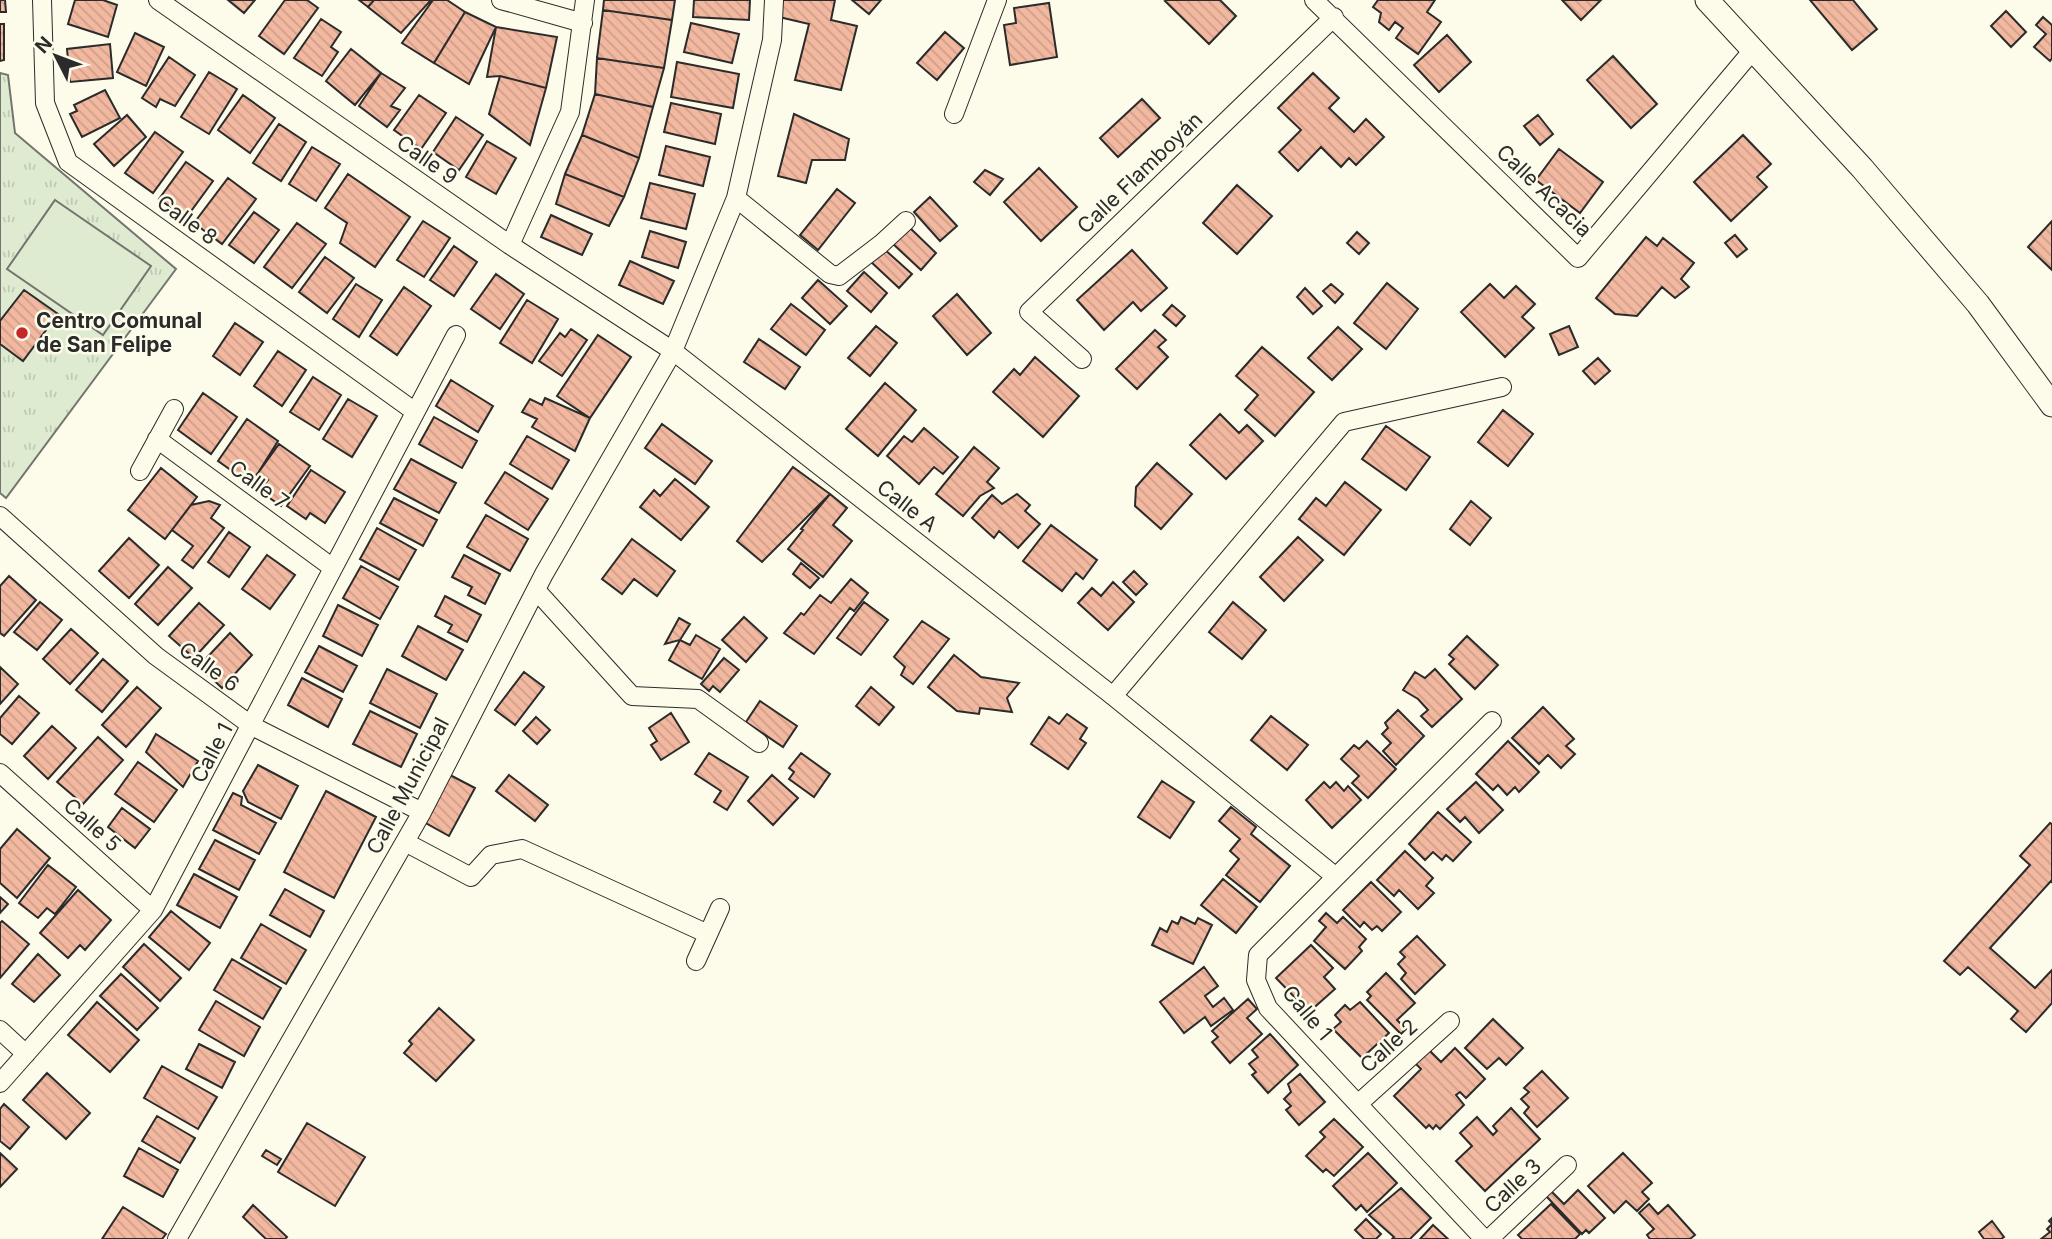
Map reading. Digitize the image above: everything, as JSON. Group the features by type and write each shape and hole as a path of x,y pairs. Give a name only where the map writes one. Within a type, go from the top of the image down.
{"street":[{"name":"Calle 8","path":"42,0 45,103 68,162 414,411"},
{"name":"Calle 9","path":"159,0 510,245 673,351"},
{"path":"501,0 583,23"},
{"path":"510,245 570,112 585,0"},
{"name":"Calle Municipal","path":"177,1239 422,812 536,590 673,351 736,198 772,40 775,0"},
{"path":"954,114 997,0"},
{"name":"Calle Acacia","path":"1314,0 1578,258 1753,50"},
{"path":"1707,0 1862,168 1978,304 2052,405"},
{"name":"Calle Flamboyán","path":"1082,359 1029,312 1334,17"},
{"path":"736,198 830,274 839,276 906,221"},
{"name":"Calle 1","path":"0,1083 153,910 456,335"},
{"name":"Calle A","path":"673,351 1113,696 1336,877"},
{"path":"1113,696 1344,422 1502,387"},
{"path":"140,471 174,409"},
{"name":"Calle 7","path":"157,439 333,568"},
{"name":"Calle 6","path":"0,516 156,656 252,726 422,812"},
{"path":"536,590 632,696 698,699 759,743"},
{"name":"Calle 1","path":"1487,1239 1268,1008 1256,980 1258,955 1492,721"},
{"name":"Calle 5","path":"0,773 153,910"},
{"path":"405,842 471,877 491,855 522,849 708,934"},
{"path":"696,961 720,908"},
{"name":"Calle 2","path":"1358,1104 1450,1021"},
{"path":"0,1030 26,1054"},
{"name":"Calle 3","path":"1487,1239 1567,1165"}],"green space":[{"path":"0,73 8,75 15,133 176,269 6,498 0,493"},
{"path":"55,200 151,266 103,335 7,269"}],"building":[{"path":"0,0 5,0 6,12 0,12"},
{"path":"75,0 103,0 117,5 108,37 68,24"},
{"path":"228,0 255,0 244,13"},
{"path":"285,0 307,0 318,8 284,54 259,36"},
{"path":"359,0 374,0 368,7"},
{"path":"374,0 431,0 401,33 368,7"},
{"path":"433,0 447,0 465,12 434,63 402,43"},
{"path":"604,0 675,0 672,20 603,10"},
{"path":"694,0 750,0 749,20 693,17"},
{"path":"783,0 835,0 831,20 857,26 841,90 795,80 809,24 779,17"},
{"path":"852,0 881,0 869,14"},
{"path":"1220,0 1236,16 1209,44 1165,1"},
{"path":"1378,0 1435,0 1427,12 1441,22 1418,54 1396,38 1403,28 1395,22 1389,30 1379,22 1381,13 1373,7"},
{"path":"1562,0 1601,0 1581,20"},
{"path":"1810,0 1853,0 1877,29 1852,50"},
{"path":"1049,3 1057,57 1010,65 1004,25 1016,23 1014,8"},
{"path":"603,10 672,20 664,68 597,58"},
{"path":"2006,11 2026,32 2011,47 1991,26"},
{"path":"465,12 496,27 469,84 434,63"},
{"path":"2043,17 2052,25 2050,61 2034,47 2046,34 2036,25"},
{"path":"321,19 341,32 331,47 338,52 322,76 294,58"},
{"path":"691,23 739,34 732,63 684,52"},
{"path":"0,24 4,24 4,60 0,61"},
{"path":"496,27 557,37 546,88 500,76 487,77"},
{"path":"945,32 964,48 937,80 917,63"},
{"path":"135,33 164,47 146,86 117,72"},
{"path":"1447,35 1471,62 1439,92 1414,65"},
{"path":"110,44 113,78 70,82 67,49"},
{"path":"351,49 381,73 355,105 326,81"},
{"path":"1613,56 1657,104 1631,128 1587,80"},
{"path":"169,57 195,75 175,106 160,99 156,107 142,98"},
{"path":"597,58 664,68 653,107 595,94"},
{"path":"677,62 739,74 733,108 671,97"},
{"path":"209,72 237,89 209,134 181,117"},
{"path":"381,73 405,88 391,106 400,110 387,127 359,106"},
{"path":"1313,73 1339,98 1329,108 1354,132 1366,119 1384,137 1356,165 1349,158 1341,167 1321,147 1298,171 1279,152 1301,130 1278,108"},
{"path":"500,76 546,88 530,145 489,114"},
{"path":"105,90 120,118 82,137 70,114 77,111 74,105"},
{"path":"595,94 653,107 639,158 582,135"},
{"path":"243,95 275,118 250,153 218,130"},
{"path":"419,95 446,113 421,149 394,130"},
{"path":"1142,99 1160,118 1118,157 1100,138"},
{"path":"671,103 721,114 715,144 664,132"},
{"path":"794,114 849,139 845,160 812,160 806,183 778,176"},
{"path":"127,115 146,137 114,166 94,144"},
{"path":"1538,115 1553,134 1540,145 1524,126"},
{"path":"456,117 483,135 459,170 433,152"},
{"path":"279,124 306,142 281,181 253,163"},
{"path":"155,132 183,152 153,193 125,173"},
{"path":"582,135 639,158 624,197 565,174"},
{"path":"1743,135 1771,164 1757,177 1767,187 1731,221 1694,182"},
{"path":"487,141 516,158 496,194 466,177"},
{"path":"666,146 710,157 703,186 659,175"},
{"path":"312,147 340,164 316,201 289,184"},
{"path":"1559,149 1603,182 1580,213 1536,180"},
{"path":"186,162 213,181 186,218 159,199"},
{"path":"1039,168 1077,207 1041,241 1004,202"},
{"path":"985,170 1003,179 990,195 974,182"},
{"path":"348,174 410,217 375,267 340,243 347,223 325,208"},
{"path":"565,174 624,197 609,226 556,204"},
{"path":"228,178 256,199 222,244 194,223"},
{"path":"650,183 695,194 686,229 641,218"},
{"path":"1237,185 1272,216 1237,254 1203,223"},
{"path":"837,189 855,203 818,250 800,235"},
{"path":"930,197 957,226 940,241 914,212"},
{"path":"254,212 279,230 254,263 229,245"},
{"path":"551,215 592,234 582,255 541,237"},
{"path":"423,221 450,238 424,277 397,260"},
{"path":"2052,221 2052,270 2028,247"},
{"path":"297,223 326,244 292,288 264,267"},
{"path":"908,226 936,253 921,270 893,244"},
{"path":"650,231 686,242 678,268 642,257"},
{"path":"1357,232 1369,243 1359,254 1347,243"},
{"path":"1735,235 1747,249 1737,257 1725,243"},
{"path":"1646,237 1657,246 1663,238 1694,263 1681,279 1689,287 1675,298 1662,287 1637,316 1615,314 1596,298"},
{"path":"454,246 477,262 454,296 430,280"},
{"path":"883,248 912,274 899,288 870,261"},
{"path":"1132,250 1167,288 1141,311 1133,302 1104,330 1077,300"},
{"path":"325,257 354,278 327,313 299,292"},
{"path":"630,261 674,281 663,304 619,285"},
{"path":"864,272 887,293 871,312 847,291"},
{"path":"496,274 524,294 500,329 471,309"},
{"path":"818,280 847,306 830,324 802,298"},
{"path":"1387,283 1418,309 1386,349 1354,323"},
{"path":"356,284 382,300 359,337 333,319"},
{"path":"1331,284 1343,294 1335,303 1323,291"},
{"path":"1490,284 1504,298 1516,286 1535,304 1522,317 1534,328 1505,357 1461,312"},
{"path":"404,287 431,306 397,355 370,336"},
{"path":"1305,288 1322,306 1313,314 1297,297"},
{"name":"Centro Comunal de San Felipe","path":"24,290 58,314 23,361 0,344 0,321"},
{"path":"957,294 991,333 967,355 933,316"},
{"path":"527,300 558,319 532,363 500,343"},
{"path":"791,304 825,330 806,355 771,329"},
{"path":"1172,305 1185,316 1176,326 1163,315"},
{"path":"235,323 263,342 240,375 213,356"},
{"path":"876,326 897,343 870,376 848,358"},
{"path":"1569,326 1578,347 1559,355 1550,334"},
{"path":"1338,327 1362,349 1332,380 1308,358"},
{"path":"571,329 587,340 562,376 539,361 560,333 565,337"},
{"path":"1155,330 1166,340 1158,347 1168,357 1137,389 1116,369"},
{"path":"598,335 631,357 590,418 557,396"},
{"path":"759,339 800,367 785,389 744,362"},
{"path":"1262,347 1314,392 1275,436 1245,410 1258,395 1236,376"},
{"path":"278,351 306,370 282,406 254,386"},
{"path":"1035,357 1079,396 1043,437 993,392 1014,369 1020,375"},
{"path":"1598,358 1610,371 1595,384 1583,371"},
{"path":"313,377 341,395 319,430 290,412"},
{"path":"451,380 493,406 478,432 436,406"},
{"path":"885,383 916,410 878,456 846,429"},
{"path":"203,393 237,417 211,454 178,430"},
{"path":"545,398 590,418 575,451 532,427 537,419 522,412 530,399 542,405"},
{"path":"348,399 377,416 352,457 323,439"},
{"path":"1503,410 1533,434 1508,466 1478,442"},
{"path":"1220,414 1239,433 1247,425 1263,441 1226,479 1190,445"},
{"path":"434,417 477,441 462,468 419,444"},
{"path":"247,419 278,441 249,483 218,461"},
{"path":"662,424 712,461 695,484 645,448"},
{"path":"1386,426 1430,457 1406,490 1362,459"},
{"path":"924,428 958,457 943,474 934,467 919,484 887,456 904,436 912,442"},
{"path":"527,436 569,460 552,489 510,464"},
{"path":"279,444 310,466 281,506 260,491 268,480 258,473"},
{"path":"974,447 999,468 987,482 994,488 980,496 963,516 936,494"},
{"path":"411,459 456,483 439,513 394,489"},
{"path":"1157,463 1192,494 1161,529 1135,506 1136,487"},
{"path":"793,467 830,494 762,562 737,541"},
{"path":"161,468 197,497 165,539 128,510"},
{"path":"311,470 345,492 325,523 310,513 306,519 287,506"},
{"path":"505,472 548,499 528,530 485,503"},
{"path":"675,479 709,507 681,540 640,507 654,490 660,496"},
{"path":"1345,482 1381,510 1344,555 1299,519 1316,498 1326,506"},
{"path":"830,494 847,508 833,525 852,541 823,577 788,549"},
{"path":"1017,494 1030,505 1025,511 1040,524 1018,548 999,531 994,538 972,518 992,495 1002,504"},
{"path":"394,498 437,520 423,546 380,523"},
{"path":"209,501 220,505 211,518 224,528 193,568 182,560 193,546 172,530 191,505"},
{"path":"1471,501 1491,518 1470,545 1450,529"},
{"path":"486,515 528,539 510,571 467,547"},
{"path":"1051,525 1097,560 1083,579 1076,573 1062,591 1023,561"},
{"path":"377,528 416,550 399,580 360,559"},
{"path":"229,532 250,547 229,577 208,562"},
{"path":"1298,537 1323,560 1284,601 1260,577"},
{"path":"129,538 159,565 129,598 99,571"},
{"path":"632,539 675,571 657,596 634,579 622,594 602,579"},
{"path":"267,555 295,575 270,609 242,589"},
{"path":"464,555 500,574 485,604 468,595 472,587 452,577"},
{"path":"801,563 819,578 810,588 793,574"},
{"path":"361,566 398,587 380,619 343,598"},
{"path":"168,567 192,588 158,625 135,604"},
{"path":"1134,571 1147,584 1136,595 1123,582"},
{"path":"9,576 36,600 4,636 0,633 0,586"},
{"path":"851,579 868,593 854,611 850,608 814,654 784,633 801,613 804,615 820,595 831,603"},
{"path":"1113,582 1134,602 1108,630 1078,603 1092,588 1101,596"},
{"path":"445,596 481,615 467,642 448,632 452,625 435,616"},
{"path":"40,602 62,620 37,650 14,632"},
{"path":"864,602 888,620 861,655 837,638"},
{"path":"1233,602 1266,630 1242,659 1209,632"},
{"path":"199,603 224,625 194,658 169,636"},
{"path":"338,605 378,625 362,656 323,636"},
{"path":"744,617 767,638 746,662 722,640"},
{"path":"679,618 690,624 680,640 665,644"},
{"path":"922,621 949,639 913,684 901,675 905,667 894,657"},
{"path":"418,626 463,650 446,680 402,656"},
{"path":"71,629 98,653 70,684 43,659"},
{"path":"230,633 252,655 222,688 199,666"},
{"path":"696,635 720,649 702,679 669,660 680,640 690,645"},
{"path":"1467,636 1498,665 1475,689 1449,664 1454,659 1449,655"},
{"path":"319,646 357,666 343,692 305,672"},
{"path":"954,655 981,677 1019,683 1007,698 1012,712 980,708 979,714 957,711 928,687"},
{"path":"724,658 739,670 720,692 713,686 709,691 701,684"},
{"path":"103,659 128,681 102,712 76,690"},
{"path":"0,667 18,684 0,704"},
{"path":"387,669 437,694 420,728 370,703"},
{"path":"1435,669 1462,699 1432,727 1421,716 1428,710 1418,699 1403,690 1415,672 1425,678"},
{"path":"524,672 544,687 515,725 495,710"},
{"path":"302,678 342,699 328,727 288,705"},
{"path":"137,687 161,708 126,747 102,725"},
{"path":"871,687 894,707 879,725 856,706"},
{"path":"19,696 39,713 12,744 0,734 0,718"},
{"path":"760,701 797,726 783,747 746,722"},
{"path":"1543,707 1574,739 1566,746 1575,754 1561,768 1548,755 1539,764 1512,738"},
{"path":"1398,710 1424,736 1396,765 1383,751 1391,743 1382,734 1388,728 1385,723"},
{"path":"370,711 417,734 401,767 353,744"},
{"path":"671,713 689,742 661,760 651,745 657,741 649,728"},
{"path":"1067,714 1087,728 1080,739 1086,743 1068,769 1031,744 1049,717 1059,724"},
{"path":"1271,716 1308,745 1287,770 1251,740"},
{"path":"536,717 550,730 537,744 523,731"},
{"path":"52,726 76,748 48,779 24,756"},
{"path":"156,734 198,761 183,787 146,752"},
{"path":"98,737 123,760 83,804 57,782"},
{"path":"1367,741 1396,769 1368,798 1352,783 1359,776 1341,759 1354,745 1359,749"},
{"path":"1508,741 1539,772 1519,792 1515,787 1507,795 1498,785 1493,790 1476,774"},
{"path":"709,753 748,777 727,810 714,802 721,791 695,774"},
{"path":"801,753 830,774 814,797 789,779 794,772 789,768"},
{"path":"138,762 177,790 154,822 115,794"},
{"path":"258,765 298,786 281,819 248,802 243,791"},
{"path":"450,775 475,788 449,836 424,822"},
{"path":"509,775 548,805 535,821 496,791"},
{"path":"772,775 798,798 773,825 748,801"},
{"path":"1162,781 1194,802 1170,838 1138,817"},
{"path":"1324,782 1330,788 1336,782 1344,791 1348,786 1361,800 1332,828 1306,800"},
{"path":"1476,782 1503,810 1479,833 1465,817 1460,822 1447,809"},
{"path":"326,791 376,817 334,898 284,872"},
{"path":"233,793 242,797 241,805 276,823 259,854 213,830"},
{"path":"1231,807 1256,827 1251,834 1290,866 1260,902 1226,875 1239,859 1230,851 1240,839 1219,821"},
{"path":"122,808 150,829 135,848 108,827"},
{"path":"1438,812 1471,842 1453,861 1446,855 1442,860 1433,852 1425,860 1409,844"},
{"path":"2050,823 2052,882 1990,948 2035,988 2052,970 2052,1003 2026,1032 2011,1019 2018,1011 1968,967 1960,975 1944,961 2030,865 2020,856"},
{"path":"17,829 50,858 17,898 0,883 0,849"},
{"path":"215,840 255,860 239,890 199,869"},
{"path":"1405,851 1433,878 1426,886 1434,893 1418,909 1399,890 1394,896 1377,880"},
{"path":"48,865 76,887 55,914 47,908 38,918 19,903"},
{"path":"194,874 237,897 220,928 177,905"},
{"path":"1223,879 1257,907 1236,933 1201,905"},
{"path":"1371,882 1401,912 1382,931 1377,926 1372,930 1364,922 1360,927 1343,910"},
{"path":"285,889 324,911 310,937 270,915"},
{"path":"78,890 111,920 85,950 80,945 68,958 40,933"},
{"path":"0,897 8,904 0,913"},
{"path":"171,911 210,943 189,970 149,937"},
{"path":"1326,913 1337,923 1343,917 1366,939 1359,947 1362,951 1345,969 1314,941 1326,927 1319,921"},
{"path":"1181,917 1195,924 1198,918 1212,925 1193,964 1152,945 1160,928 1167,932 1172,921 1178,924"},
{"path":"2,921 29,944 0,978 0,923"},
{"path":"261,924 306,950 286,984 241,958"},
{"path":"1417,936 1445,965 1415,994 1401,979 1406,973 1398,964 1405,957 1400,952"},
{"path":"144,944 181,978 160,1001 123,967"},
{"path":"1311,945 1333,968 1324,977 1335,989 1309,1012 1276,978"},
{"path":"38,954 60,975 34,1002 12,984"},
{"path":"232,959 281,988 263,1019 214,990"},
{"path":"1204,967 1218,986 1205,996 1213,1007 1224,998 1233,1010 1211,1026 1205,1017 1184,1033 1160,1002"},
{"path":"1386,973 1415,1003 1397,1020 1406,1029 1401,1034 1367,1000 1371,996 1367,992"},
{"path":"121,974 158,1008 137,1030 100,996"},
{"path":"1248,999 1257,1009 1247,1018 1262,1034 1230,1063 1212,1042 1218,1037 1212,1031"},
{"path":"216,1001 260,1027 244,1056 199,1030"},
{"path":"97,1002 139,1040 110,1072 68,1035"},
{"path":"1360,1002 1389,1033 1362,1058 1333,1029 1341,1022 1335,1015 1345,1005 1350,1010"},
{"path":"439,1008 474,1040 436,1081 404,1053 412,1044 409,1041"},
{"path":"1493,1019 1523,1048 1506,1065 1499,1058 1487,1069 1465,1048"},
{"path":"1270,1034 1298,1065 1268,1093 1252,1075 1256,1072 1249,1064 1258,1057 1252,1050"},
{"path":"199,1044 235,1062 222,1088 186,1069"},
{"path":"1455,1048 1485,1079 1466,1098 1460,1092 1456,1095 1464,1105 1440,1129 1436,1125 1433,1129 1429,1125 1426,1128 1394,1096 1421,1069 1414,1062 1428,1049 1441,1062"},
{"path":"162,1066 217,1097 198,1129 144,1098"},
{"path":"1542,1071 1568,1098 1537,1127 1524,1113 1529,1107 1521,1099 1529,1092 1524,1088"},
{"path":"47,1073 90,1113 66,1139 23,1100"},
{"path":"1300,1074 1325,1102 1299,1125 1286,1110 1291,1106 1284,1099 1291,1092 1288,1084"},
{"path":"4,1104 29,1127 10,1149 0,1141 0,1109"},
{"path":"1511,1108 1540,1139 1485,1191 1456,1161 1472,1146 1460,1133 1477,1117 1493,1135 1497,1131 1493,1126"},
{"path":"157,1116 195,1138 180,1163 142,1141"},
{"path":"1334,1119 1363,1147 1334,1176 1326,1169 1323,1172 1306,1156 1325,1137 1320,1132"},
{"path":"307,1123 365,1157 335,1206 278,1172"},
{"path":"139,1148 178,1170 163,1197 124,1176"},
{"path":"266,1150 281,1159 277,1165 262,1156"},
{"path":"0,1153 17,1169 0,1187"},
{"path":"1368,1153 1397,1183 1367,1212 1361,1205 1356,1210 1333,1186"},
{"path":"1623,1153 1652,1183 1642,1192 1649,1199 1637,1211 1626,1201 1614,1213 1588,1186"},
{"path":"1401,1188 1431,1218 1410,1239 1392,1239 1394,1237 1369,1215"},
{"path":"1578,1190 1605,1218 1589,1233 1586,1230 1582,1234 1546,1196 1551,1191 1564,1204"},
{"path":"1551,1204 1580,1234 1575,1239 1522,1239 1518,1235"},
{"path":"1649,1204 1658,1214 1668,1205 1695,1235 1690,1239 1650,1239 1647,1235 1654,1229 1639,1213"},
{"path":"253,1205 287,1237 285,1239 266,1239 243,1217"},
{"path":"123,1207 166,1234 162,1239 102,1239"},
{"path":"1366,1219 1381,1234 1376,1239 1364,1239 1355,1230"},
{"path":"1992,1221 2004,1237 2001,1239 1984,1239 1979,1232"},
{"path":"2052,1224 2052,1239 2041,1239 2050,1232 2047,1229"},
{"path":"1433,1225 1448,1239 1420,1239"}],"place":[{"name":"Centro Comunal de San Felipe","path":"22,333"}]}
